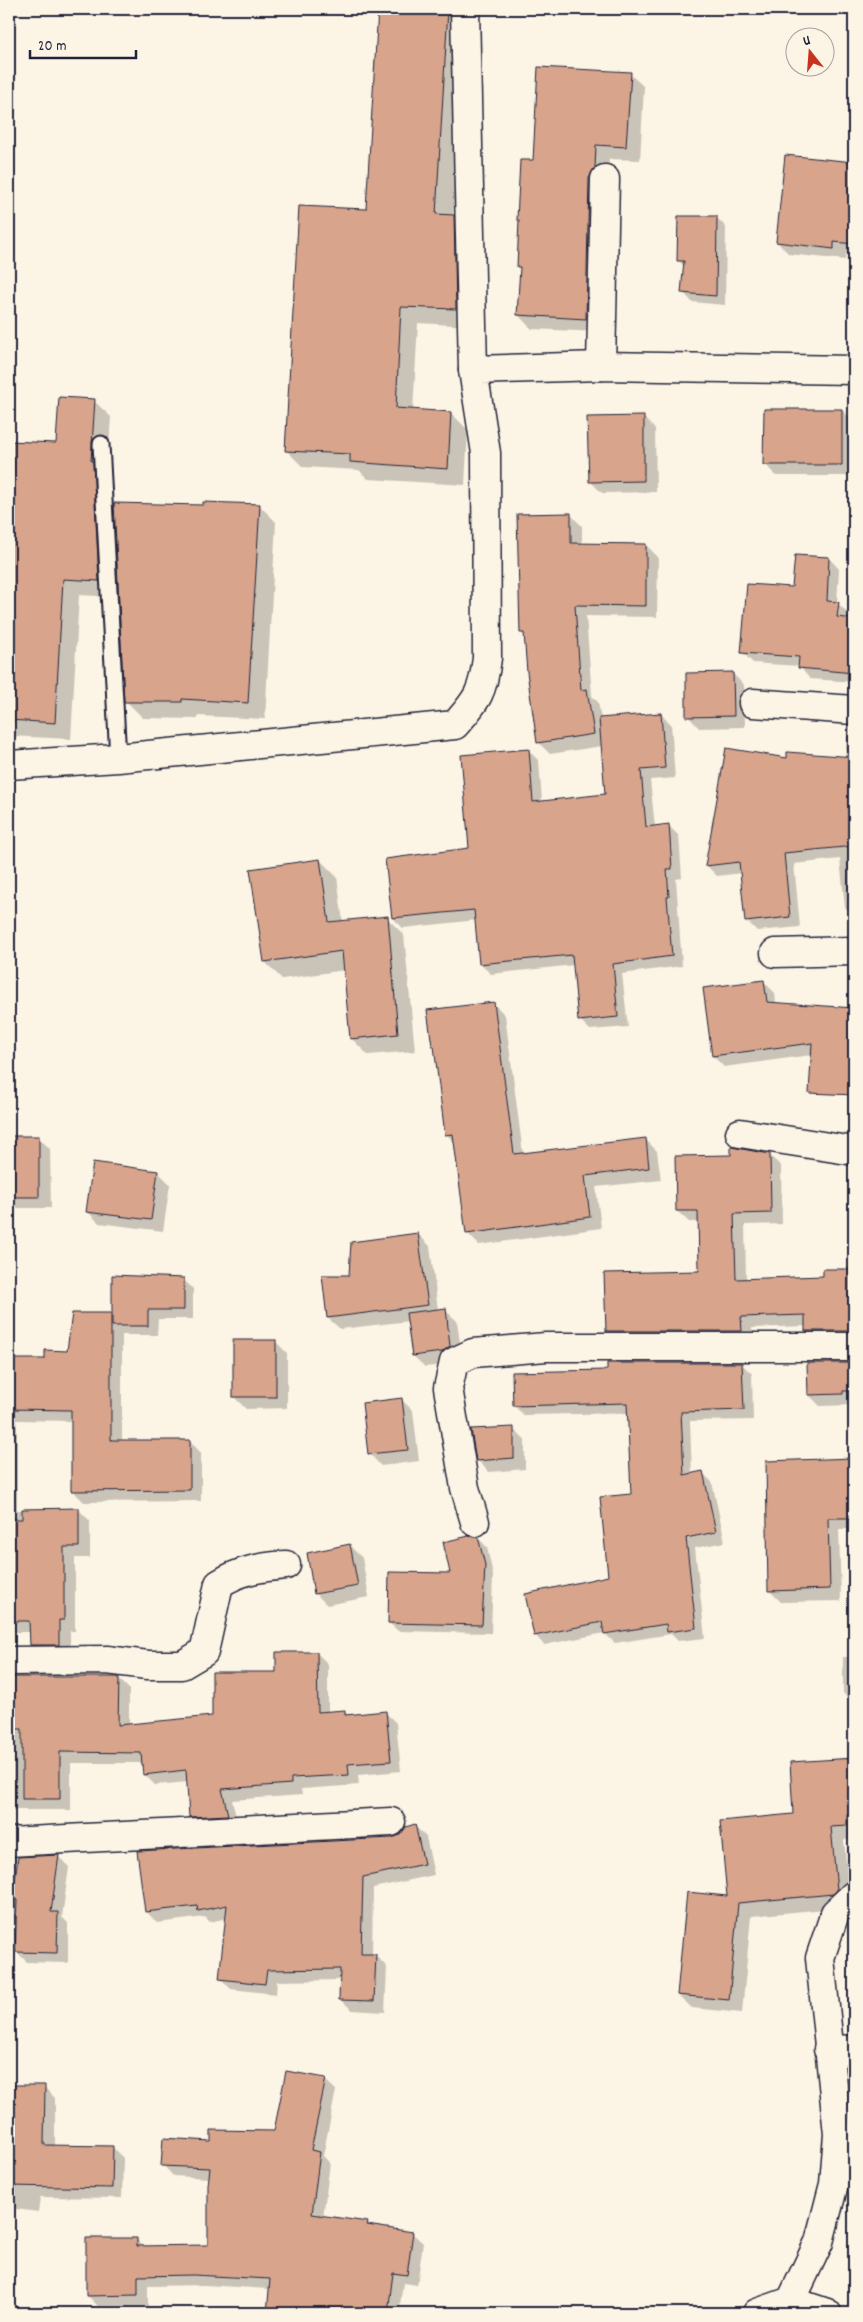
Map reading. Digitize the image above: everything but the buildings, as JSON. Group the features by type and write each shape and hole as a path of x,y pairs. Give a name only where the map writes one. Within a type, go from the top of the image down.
{"street":[{"path":"9,765 118,758 455,725 478,698 485,680 487,658 486,453 473,370 465,9"},
{"path":"601,366 605,179"},
{"path":"473,370 601,366 854,370"},
{"path":"753,702 854,710"},
{"path":"775,953 854,951"},
{"path":"740,1133 854,1150"},
{"path":"475,1522 466,1488 448,1388 454,1362 473,1354 546,1346 854,1348"},
{"path":"9,1661 106,1660 148,1665 182,1665 204,1652 219,1584 235,1574 266,1566 286,1565"},
{"path":"9,1842 391,1822"},
{"path":"790,2301 819,2242 834,2184 838,2134 820,1958 835,1913 854,1895"},
{"path":"828,2049 854,2050"},
{"path":"757,2313 790,2301 827,2313"}],"lane":[{"path":"101,444 118,758"}]}
